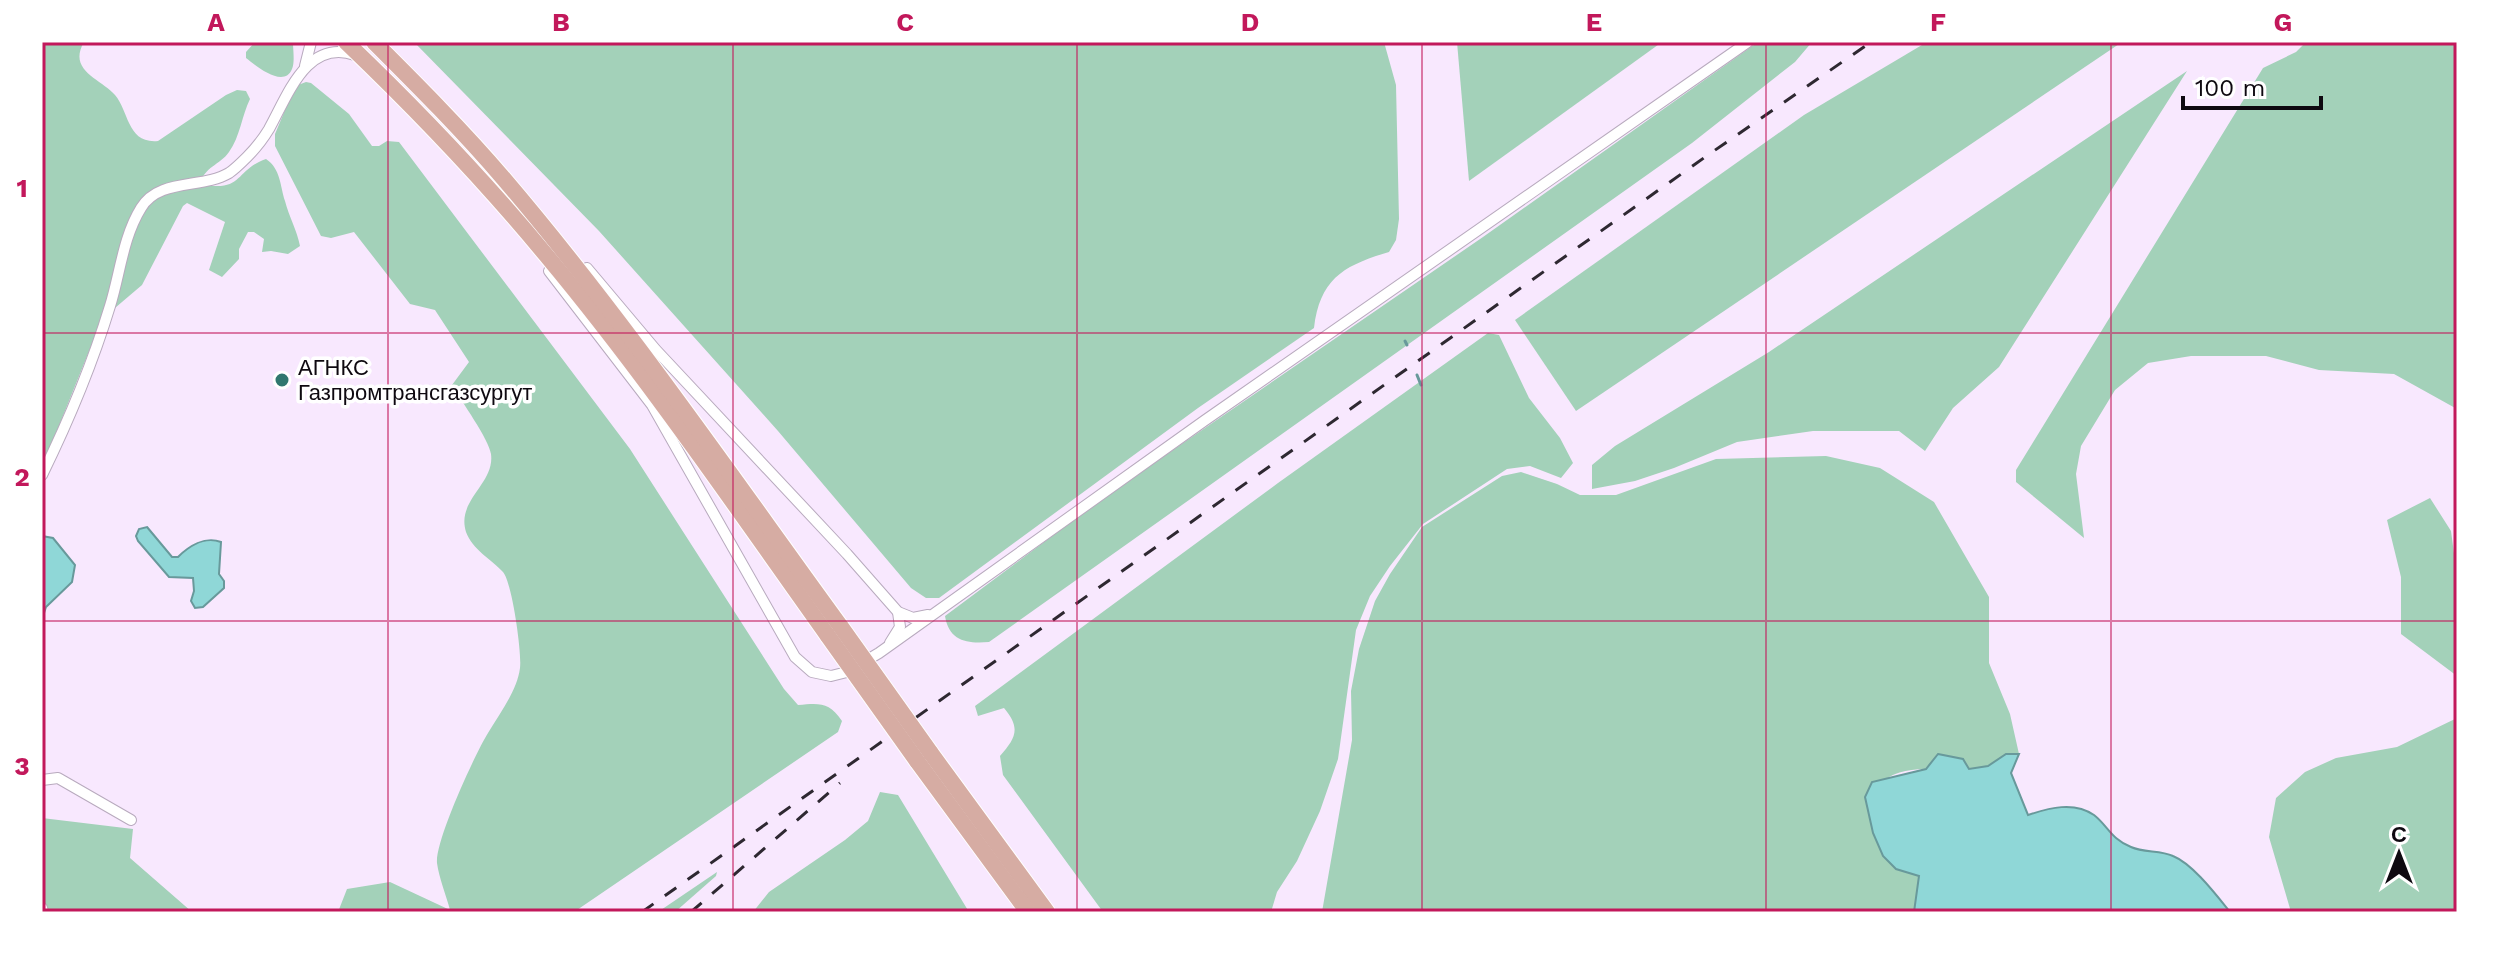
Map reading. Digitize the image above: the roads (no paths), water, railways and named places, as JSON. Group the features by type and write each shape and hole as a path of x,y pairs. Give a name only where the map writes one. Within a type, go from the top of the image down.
{"main road":[{"path":"346,42 545,253 835,631"},
{"path":"374,42 505,180 660,376 1028,912"},
{"path":"924,757 1047,912"}],"street":[{"path":"305,68 311,42"},
{"path":"490,192 652,405 795,657 812,672 831,676 847,672 879,653 1204,421 1748,42"},
{"path":"42,475 86,378 128,237 141,207 157,193 230,173 267,131 305,68 329,51 346,52 363,58"},
{"path":"505,180 554,229 656,350 898,612 906,617 921,618 960,595"},
{"path":"879,653 898,632 898,612"},
{"path":"42,780 58,778 131,820"}],"waterway":[{"path":"1405,341 1407,345"},
{"path":"1417,375 1421,385"}],"railway":[{"path":"642,912 1871,42"},
{"path":"691,912 840,783"}],"place":[{"name":"АГНКС Газпромтрансгазсургут","path":"282,380"}]}
